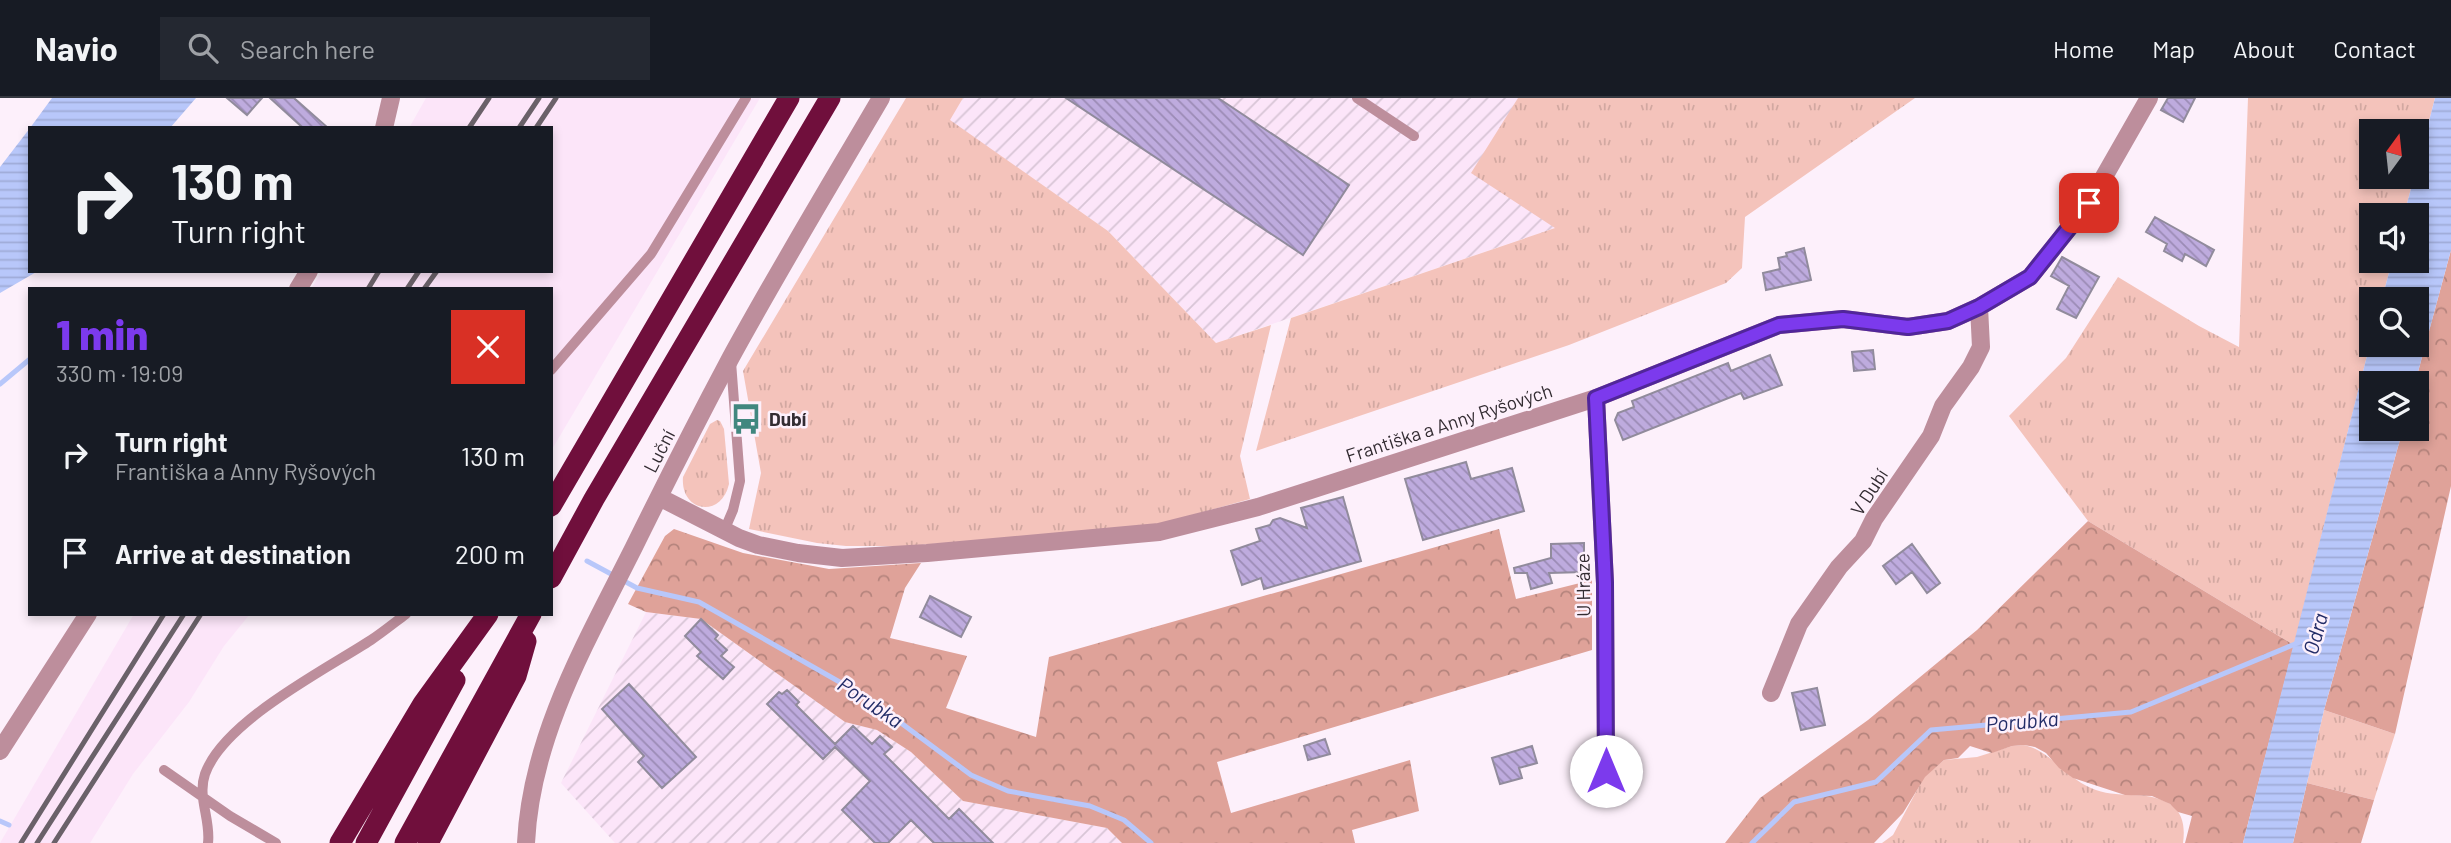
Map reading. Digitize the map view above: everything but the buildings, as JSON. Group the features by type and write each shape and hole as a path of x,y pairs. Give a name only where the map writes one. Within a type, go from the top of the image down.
{"highway":[{"path":"553,502 789,98"},
{"path":"553,574 594,499 830,98"},
{"path":"340,843 424,704 489,616"},
{"path":"366,843 489,616"},
{"path":"405,843 532,616"},
{"path":"428,843 516,676 532,616"}],"street":[{"path":"384,126 391,98"},
{"name":"Luční","path":"526,843 539,757 563,692 730,359 881,98"},
{"name":"Františka a Anny Ryšových","path":"659,497 724,531 758,545 842,558 1159,533 1258,507 1596,398 1779,325 1843,319 1908,327 1948,321 1979,307 2030,277 2089,203 2149,98"},
{"name":"V Dubí","path":"1771,693 1799,624 1839,567 1863,541 1874,519 1931,436 1943,406 1982,347 1979,307"},
{"name":"U Hráze","path":"1596,398 1605,583 1606,771"},
{"path":"0,751 87,616"}],"lane":[{"path":"553,368 650,254 746,98"},
{"path":"1357,98 1413,136"},
{"path":"724,531 733,510 740,481 730,359"},
{"path":"208,843 203,783 209,765 218,752 254,717 403,616"},
{"path":"164,770 230,816 276,843"}],"shaded area":[{"path":"426,98 760,98 553,448 553,287 312,287 321,273 553,273 553,126 410,126"},
{"path":"963,98 1520,98 1555,228 1216,343 1108,231 949,120"},
{"path":"646,612 701,619 845,722 877,730 911,752 963,801 1107,828 1122,843 615,843 561,783"},
{"path":"133,616 248,616 224,646 189,702 133,774 90,843 0,843"}],"green space":[{"path":"906,98 963,98 950,120 1108,231 1216,343 1271,325 1240,456 1250,499 1146,528 906,546 817,543 749,529 761,473 743,371"},
{"path":"1518,98 1915,98 1745,217 1742,268 1726,283 1569,345 1256,451 1291,318 1555,228 1471,173"},
{"path":"2248,98 2435,98 2429,121 2359,119 2359,189 2411,189 2407,203 2359,203 2359,273 2389,273 2385,287 2359,287 2359,357 2367,357 2363,371 2359,371 2359,388 2294,645 2088,521 2009,416 2066,358 2118,277 2239,347"},
{"path":"2451,250 2451,486 2395,734 2324,710 2400,441 2429,441 2429,371 2418,371 2422,357 2429,357 2429,331"},
{"path":"717,420 724,429 729,484 718,503 702,507 688,498 683,477 710,424"},
{"path":"2088,521 2294,645 2243,843 2185,843 2192,816 2178,812 2170,804 2152,796 2125,795 2073,778 2059,768 2046,753 2024,745 1992,753 1970,746 1958,758 1944,760 1925,777 1903,813 1874,843 1725,843 1760,798 1868,720 1977,630"},
{"path":"674,529 743,553 829,569 921,563 905,588 890,638 967,656 946,708 1036,737 1049,657 1499,529 1516,599 1592,580 1592,650 1217,762 1231,813 1410,760 1419,811 1352,830 1355,843 1122,843 1107,828 963,801 911,752 877,730 845,722 701,619 646,612 628,604 665,536"},
{"path":"2324,710 2395,734 2374,800 2307,783"},
{"path":"2024,745 2050,758 2091,788 2101,792 2161,799 2170,804 2178,812 2182,822 2183,843 1882,843 1893,835 1924,777 1944,760 1977,757"},
{"path":"2307,783 2374,800 2361,843 2293,843"}],"water":[{"path":"52,98 196,98 172,126 31,126"},
{"path":"2435,98 2451,98 2451,250 2429,331 2429,287 2385,287 2389,273 2429,273 2429,203 2407,203 2411,189 2429,189 2429,121"},
{"path":"28,131 28,273 35,273 0,293 0,167"},
{"path":"2367,357 2422,357 2418,371 2363,371"},
{"name":"Odra","path":"2359,387 2359,441 2400,441 2324,710 2293,843 2243,843"}],"waterway":[{"name":"Porubka","path":"0,384 28,361"},
{"name":"Porubka","path":"587,561 637,588 699,602 866,697 971,775 1008,791 1090,806 1124,820 1151,843"},
{"name":"Porubka","path":"1752,843 1794,802 1876,782 1931,730 2131,712 2300,642"},
{"path":"0,821 9,825"}],"railway":[{"path":"470,126 489,98"},
{"path":"520,126 539,98"},
{"path":"537,126 556,98"},
{"path":"369,287 378,273"},
{"path":"408,287 418,273"},
{"path":"425,287 436,273"},
{"path":"21,843 163,616"},
{"path":"37,843 183,616"},
{"path":"54,843 200,616"}],"place":[{"name":"Dubí","path":"746,419"}],"route":[{"path":"1606,771 1605,583 1596,398 1779,325 1843,319 1908,327 1948,321 1979,307 2030,277 2089,203"}]}
